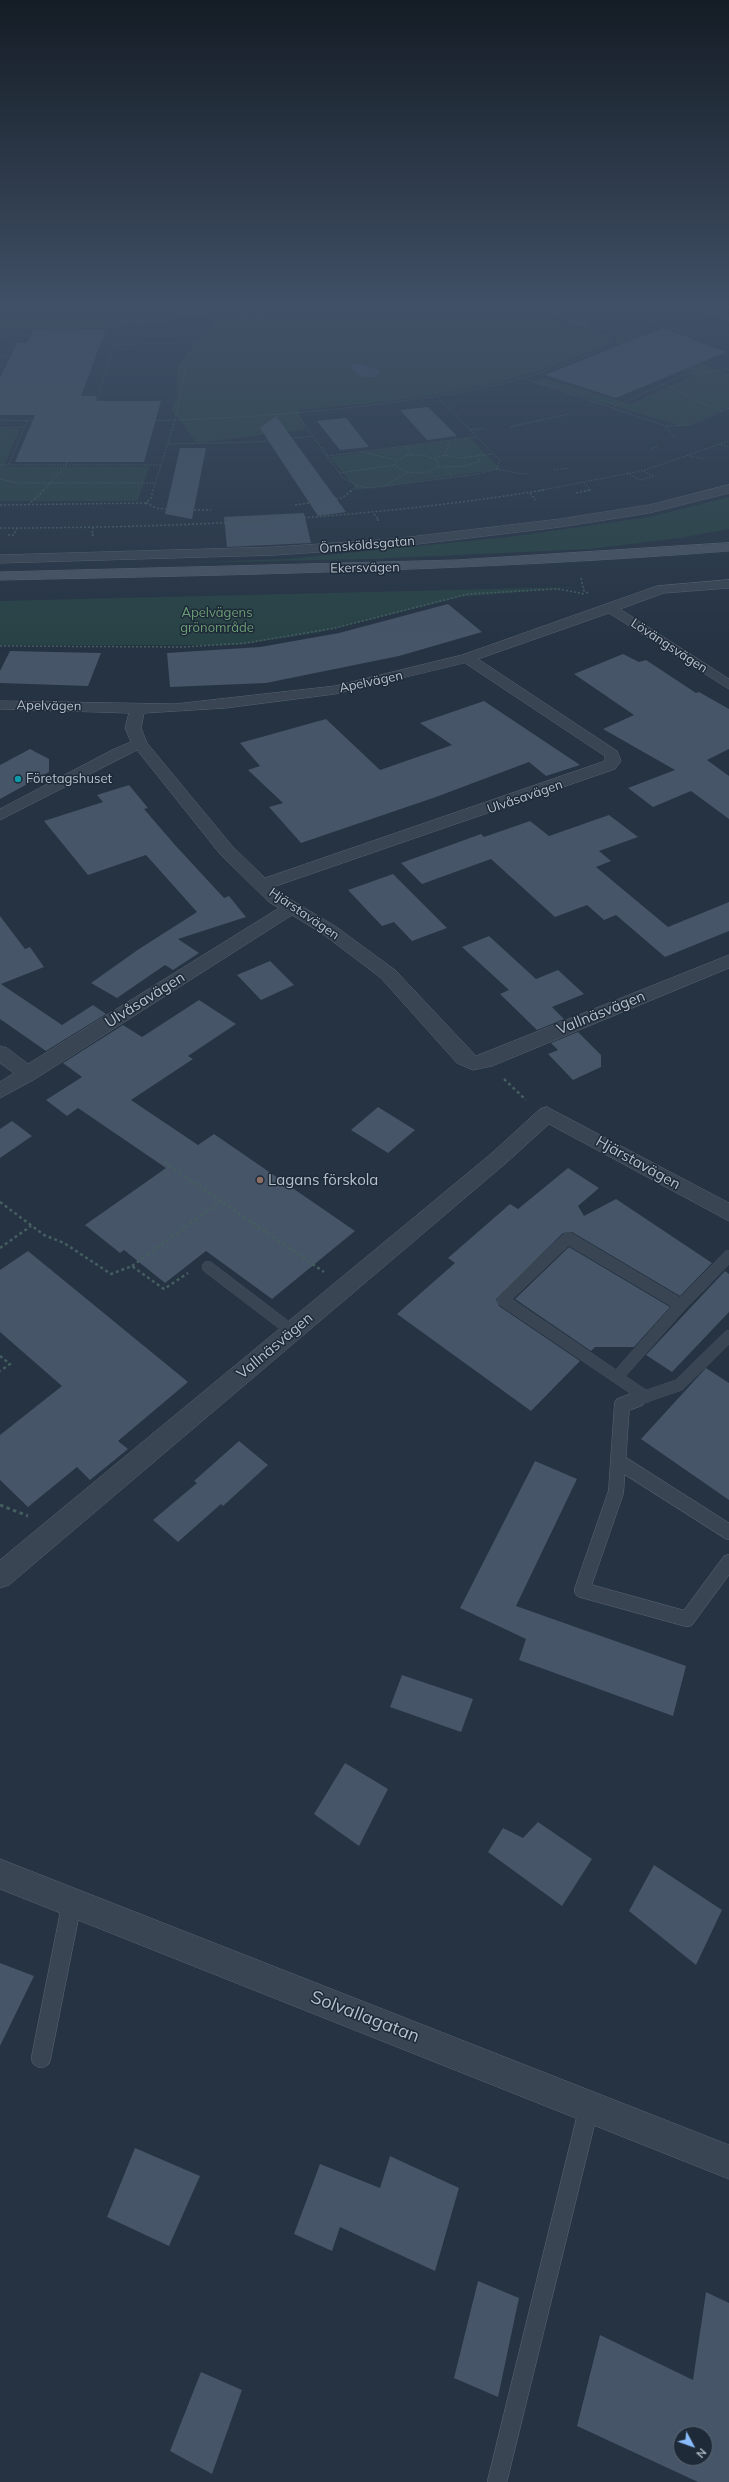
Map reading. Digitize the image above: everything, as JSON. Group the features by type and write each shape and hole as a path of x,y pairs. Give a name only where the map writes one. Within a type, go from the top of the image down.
{"main road":[{"name":"Ekersvägen","path":"0,576 399,567 601,558 729,547"},
{"name":"Ekersvägen","path":"0,586 540,573 729,559"}],"street":[{"name":"Örnsköldsgatan","path":"0,559 275,551 393,543 560,523 644,510 729,489"},
{"name":"Apelvägen","path":"0,705 138,709 225,704 335,690 375,682 467,658 662,589 729,584"},
{"name":"Lövängsvägen","path":"610,608 729,685"},
{"name":"Ulvåsavägen","path":"262,885 609,766 613,761 612,754 467,658"},
{"name":"Hjärstavägen","path":"138,709 133,728 140,744 226,850 275,898 329,930 388,974 464,1058 479,1062"},
{"path":"0,815 117,753 140,744"},
{"name":"Ulvåsavägen","path":"0,1091 291,908"},
{"name":"Vallnäsvägen","path":"479,1062 729,961"},
{"path":"0,1053 28,1074"},
{"name":"Hjärstavägen","path":"547,1114 729,1213"},
{"name":"Vallnäsvägen","path":"0,1576 499,1158 547,1114"},
{"name":"Solvallagatan","path":"0,1874 729,2162"}],"lane":[{"path":"646,1397 503,1300 568,1238 637,1277 681,1305"},
{"path":"617,1377 681,1305 729,1256"},
{"path":"208,1267 292,1331"},
{"path":"729,1336 679,1385 622,1405 616,1492 582,1590 687,1620 729,1562"},
{"path":"619,1462 729,1532"},
{"path":"41,2058 72,1902"},
{"path":"497,2482 589,2106"}],"path":[{"path":"22,421 38,421"},
{"path":"9,465 27,421"},
{"path":"72,453 86,453 90,450 101,421"},
{"path":"146,503 151,498 175,421"},
{"path":"301,421 343,478 358,486 370,488 384,487 454,478 497,469 522,474 530,473"},
{"path":"461,421 500,460 497,469"},
{"path":"510,427 537,421"},
{"path":"650,421 666,426 690,425 700,421"},
{"path":"666,426 675,437"},
{"path":"0,428 24,427"},
{"path":"469,430 485,428"},
{"path":"28,505 51,484 66,465 72,453 78,431 98,430"},
{"path":"168,444 239,443 312,436"},
{"path":"327,456 476,437"},
{"path":"445,455 450,440"},
{"path":"0,528 216,526 374,514 529,493 584,483 690,456 729,441"},
{"path":"651,449 659,445"},
{"path":"721,445 729,447"},
{"path":"406,446 412,455"},
{"path":"361,452 397,460 412,455 435,458 445,455 460,458 493,454"},
{"path":"339,473 395,465 408,472 425,472 438,467 445,468 465,466 481,461 475,456"},
{"path":"690,456 701,460 704,459"},
{"path":"435,458 439,463 438,467"},
{"path":"395,465 397,460"},
{"path":"0,465 161,465"},
{"path":"445,468 454,478"},
{"path":"554,470 569,468"},
{"path":"627,473 640,480 654,476 641,469"},
{"path":"384,487 408,472"},
{"path":"0,479 18,483 51,484 155,483"},
{"path":"576,492 591,490 584,483"},
{"path":"336,499 342,498 358,486"},
{"path":"529,493 536,500"},
{"path":"0,505 146,503 156,508 166,509"},
{"path":"295,505 309,503"},
{"path":"194,510 211,510"},
{"path":"374,514 379,520 376,520"},
{"path":"136,531 137,527"},
{"path":"8,535 14,535 17,528"},
{"path":"93,528 92,535 96,535"},
{"path":"0,646 183,647 246,643 335,628 468,594 558,589 591,595"},
{"path":"479,1062 530,1104 547,1114"},
{"path":"164,1162 220,1202 346,1287"},
{"path":"0,1202 44,1235 64,1243 110,1274 132,1266 220,1202"},
{"path":"0,1248 31,1226"},
{"path":"132,1266 164,1289 188,1273 208,1267"},
{"path":"0,1356 10,1364 0,1371"}],"green space":[{"path":"181,421 302,421 305,430 196,443"},
{"path":"663,421 697,421 684,427"},
{"path":"0,429 20,429 4,467 149,467 138,501 0,501"},
{"path":"470,438 500,469 357,490 330,457"},
{"path":"729,497 729,529 680,538 590,549 370,559 181,563 286,559 509,537 650,517"},
{"name":"Apelvägens grönområde","path":"576,587 461,597 316,633 238,645 0,645 0,601"}],"building":[{"path":"33,421 155,421 144,462 15,462"},
{"path":"270,421 280,421 346,512 318,516 260,428"},
{"path":"317,421 348,421 369,447 340,450"},
{"path":"410,421 442,421 457,436 427,440"},
{"path":"180,448 206,448 192,519 165,514"},
{"path":"304,513 311,543 227,547 224,517"},
{"path":"448,604 482,632 399,656 266,683 170,687 167,653 260,647 339,633"},
{"path":"10,651 101,653 88,686 0,683 0,671"},
{"path":"623,654 639,662 646,660 696,693 699,692 729,709 729,749 707,760 729,776 729,819 691,791 653,807 628,788 675,770 603,729 634,715 574,674"},
{"path":"484,701 580,765 546,776 529,762 436,797 301,843 269,807 283,803 248,770 260,766 240,743 326,719 380,770 452,745 420,723"},
{"name":"Företagshuset","path":"30,749 49,759 49,772 0,799 0,765"},
{"path":"129,785 148,808 144,809 175,845 224,898 229,896 246,917 178,939 199,953 173,970 165,965 117,998 91,983 139,949 197,912 146,855 88,875 44,821 103,802 97,795"},
{"path":"609,815 638,837 599,851 611,861 596,867 668,927 729,902 729,931 665,957 616,915 604,920 587,905 555,917 491,859 422,884 401,863 481,834 484,837 530,821 549,836"},
{"path":"393,874 447,928 412,941 394,922 382,926 348,890"},
{"path":"0,916 25,949 30,947 44,967 1,984 62,1025 93,1005 106,1014 46,1051 0,1019"},
{"path":"489,936 536,979 558,970 584,994 552,1007 564,1019 537,1030 500,994 509,990 462,947"},
{"path":"270,961 294,985 261,1000 237,975"},
{"path":"199,1000 236,1024 188,1056 193,1059 131,1100 198,1145 214,1134 355,1231 272,1299 206,1251 165,1283 124,1250 120,1253 85,1225 166,1168 78,1108 67,1116 46,1100 82,1077 63,1063 123,1025 142,1037"},
{"path":"578,1032 601,1055 601,1067 573,1080 548,1054 558,1050 551,1043"},
{"path":"378,1107 415,1130 388,1153 351,1130"},
{"path":"12,1121 32,1136 0,1158 0,1129"},
{"path":"568,1168 599,1188 578,1206 584,1216 616,1199 712,1263 680,1296 572,1232 563,1233 496,1299 499,1306 580,1361 531,1411 397,1314 455,1263 448,1258 510,1204 518,1209"},
{"path":"569,1247 670,1307 634,1347 595,1347 591,1351 515,1299"},
{"path":"28,1251 188,1382 118,1441 128,1449 90,1480 77,1467 28,1507 0,1480 0,1435 62,1386 0,1332 0,1270"},
{"path":"725,1271 729,1274 729,1312 672,1372 646,1355"},
{"path":"706,1368 729,1383 729,1500 641,1439"},
{"path":"239,1441 268,1465 223,1506 221,1504 178,1542 153,1520 197,1483 194,1481"},
{"path":"535,1461 577,1479 516,1606 686,1666 673,1716 519,1660 526,1639 460,1608"},
{"path":"402,1675 473,1699 461,1732 390,1707"},
{"path":"345,1763 388,1789 359,1846 314,1814"},
{"path":"538,1822 592,1859 562,1906 488,1852 503,1828 523,1838"},
{"path":"654,1865 722,1910 696,1965 629,1911"},
{"path":"0,1963 34,1976 0,2046"},
{"path":"135,2148 200,2176 169,2246 107,2217"},
{"path":"390,2156 459,2188 435,2271 340,2227 332,2251 294,2234 320,2164 380,2188"},
{"path":"478,2281 519,2298 498,2397 454,2378"},
{"path":"706,2292 729,2303 729,2482 698,2482 577,2426 600,2335 693,2380"},
{"path":"201,2372 242,2390 212,2474 170,2451"}],"place":[{"name":"Företagshuset","path":"18,779"},
{"name":"Lagans förskola","path":"260,1180"}]}
